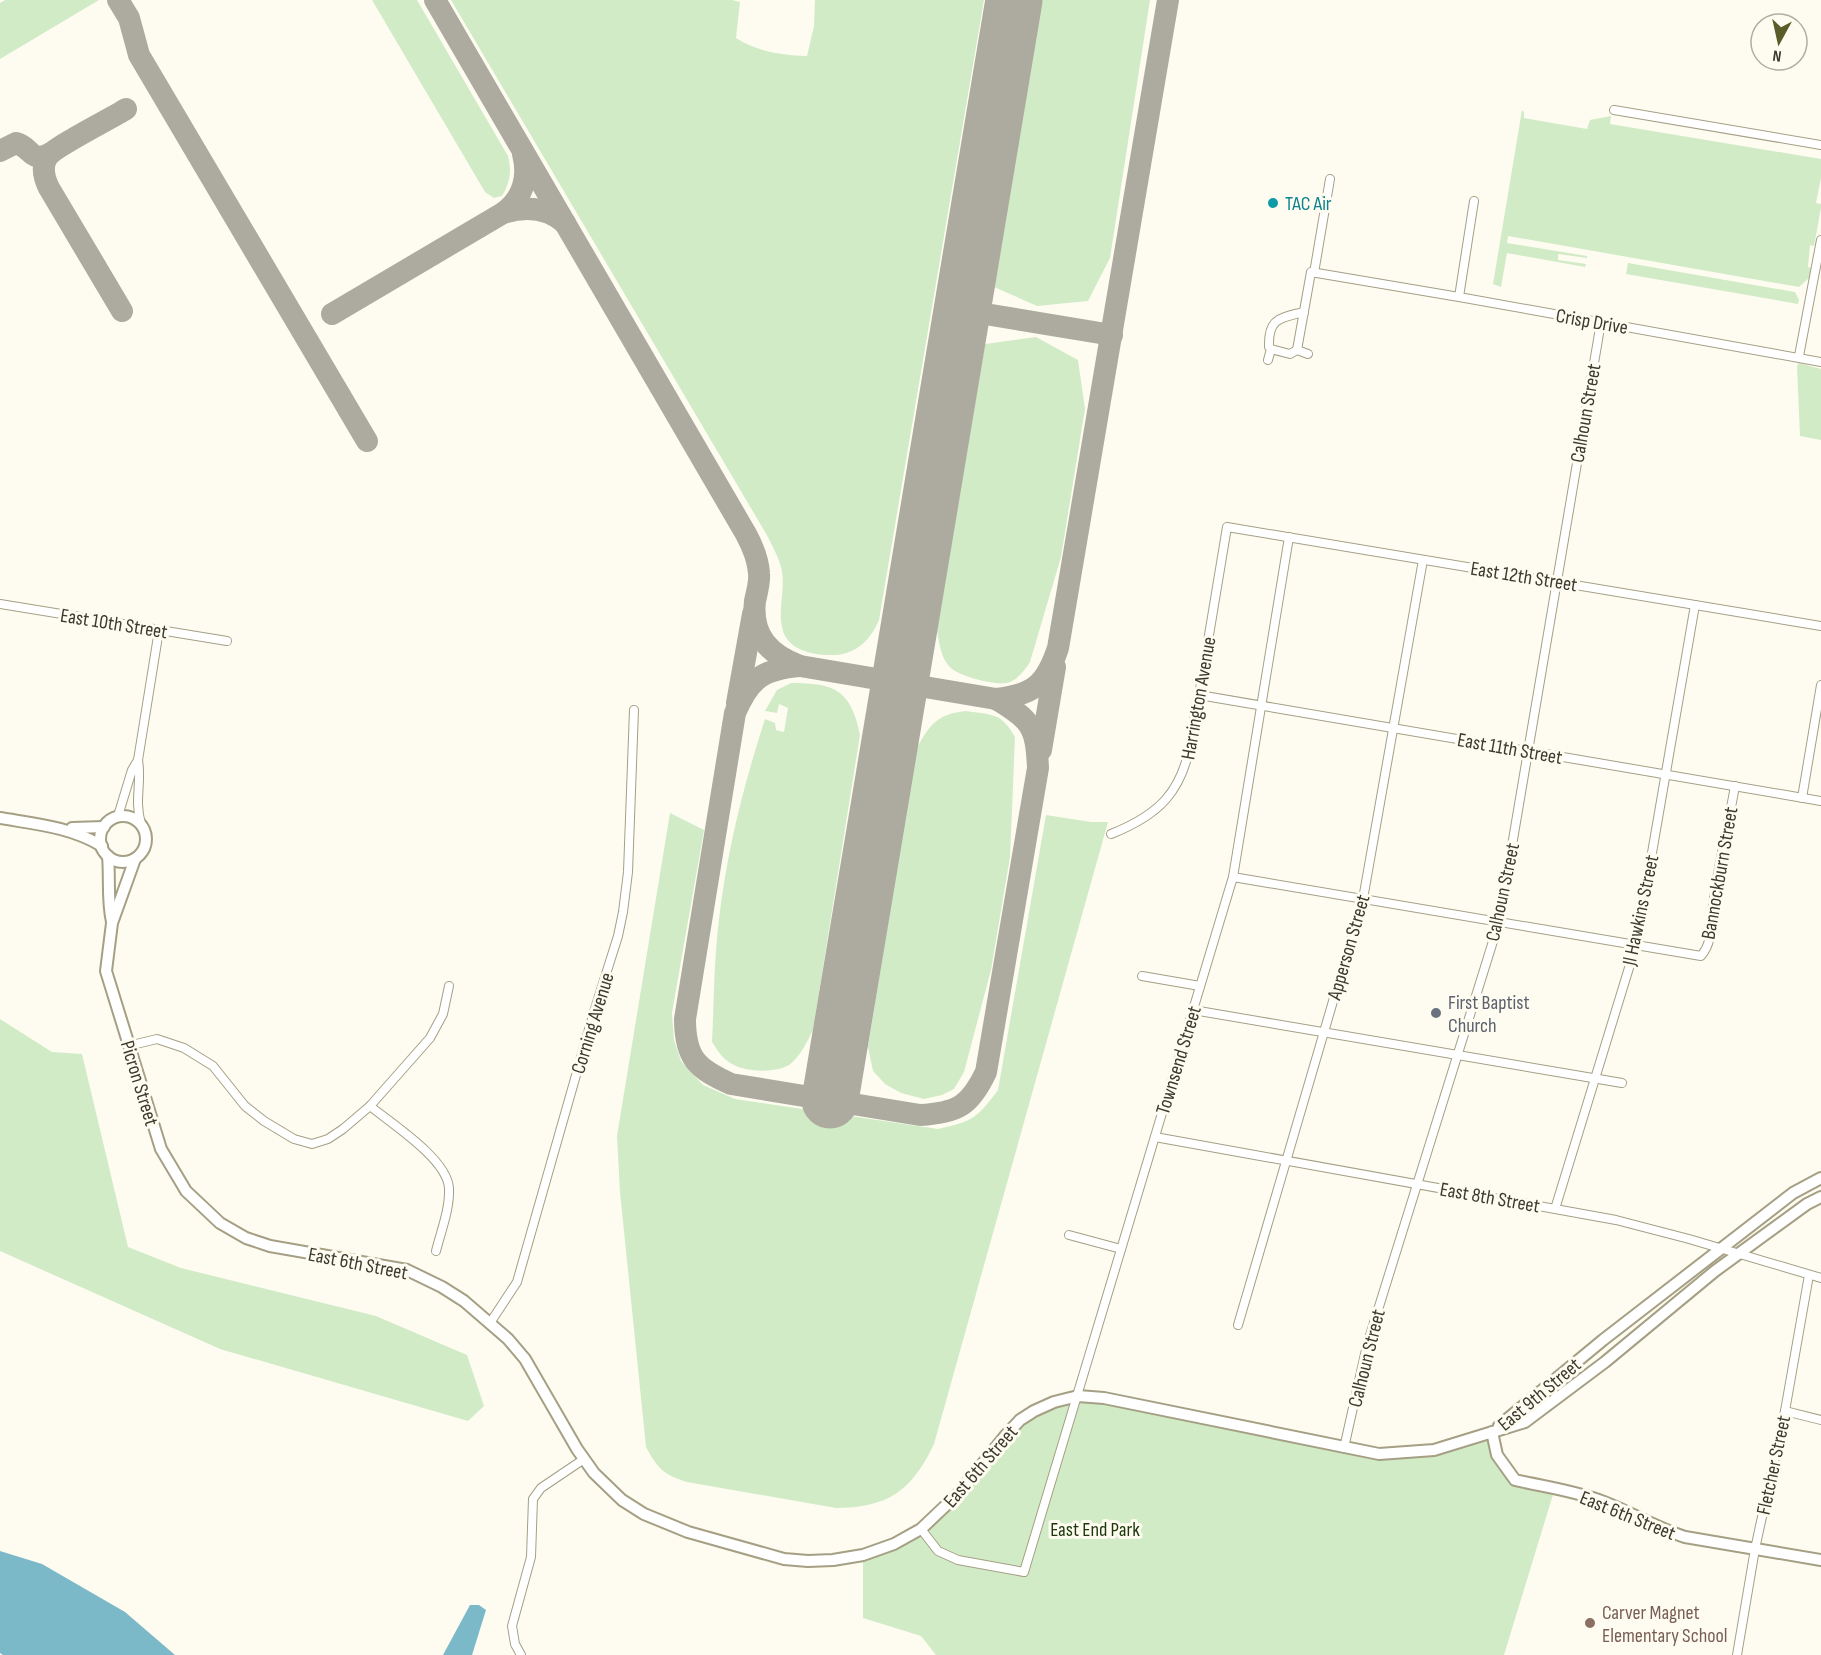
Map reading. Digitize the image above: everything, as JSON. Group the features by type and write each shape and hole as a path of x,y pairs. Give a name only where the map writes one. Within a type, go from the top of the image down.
{"main road":[{"path":"0,818 81,835 118,861 135,859 140,854 146,842 141,824 130,817 118,816 112,819 104,827 100,836 105,851"},
{"path":"48,827 104,827"},
{"name":"Picron Street","path":"105,851 110,878 108,905 112,923"},
{"name":"Picron Street","path":"135,859 112,923 106,971 161,1149 186,1191 220,1223"},
{"name":"East 9th Street","path":"1492,1432 1603,1340 1793,1193 1821,1178"},
{"name":"East 9th Street","path":"1492,1432 1524,1422 1605,1362 1739,1254 1821,1197"},
{"name":"East 6th Street","path":"220,1223 246,1238 270,1246 407,1270 442,1287 464,1301 490,1323 525,1359 584,1459 622,1500 651,1518 688,1532 784,1558 808,1561 833,1560 863,1555 894,1544 921,1529 959,1493 1020,1420 1054,1402 1078,1396 1104,1398 1379,1454 1434,1450 1492,1432 1497,1455 1515,1480 1603,1502 1664,1530 1685,1537 1821,1560"}],"street":[{"path":"1614,110 1821,145"},
{"path":"1271,349 1290,354 1297,350 1311,272 1314,273 1330,179"},
{"path":"1459,297 1474,201"},
{"path":"1798,356 1821,240"},
{"name":"Crisp Drive","path":"1314,273 1798,356 1821,362"},
{"path":"1268,360 1271,349 1269,347 1270,329 1275,320 1304,312"},
{"name":"Calhoun Street","path":"1344,1448 1366,1345 1499,922 1601,322"},
{"path":"1297,350 1308,354"},
{"name":"East 12th Street","path":"1227,527 1821,626"},
{"name":"Harrington Avenue","path":"1111,834 1159,807 1175,789 1185,771 1227,527"},
{"name":"Townsend Street","path":"921,1529 938,1551 958,1560 1024,1572 1233,877 1289,537"},
{"name":"Apperson Street","path":"1238,1325 1363,899 1423,560"},
{"name":"East 10th Street","path":"0,604 227,641"},
{"name":"Jl Hawkins Street","path":"1555,1209 1636,945 1695,605"},
{"path":"141,824 137,809 140,771 138,760 159,630"},
{"path":"1802,798 1821,685"},
{"name":"East 11th Street","path":"1199,695 1821,801"},
{"name":"Corning Avenue","path":"490,1323 517,1282 618,936 627,881 633,710"},
{"path":"118,816 132,770 138,760"},
{"name":"Bannockburn Street","path":"1636,945 1699,956 1704,953 1710,935 1713,906 1735,786"},
{"path":"1233,877 1636,945"},
{"path":"1142,976 1200,986"},
{"path":"128,1046 157,1039 184,1048 217,1070 251,1111 302,1143 312,1144 328,1139 370,1106 434,1032 443,1014 449,986"},
{"path":"1193,1010 1622,1083"},
{"path":"370,1106 437,1162 447,1179 448,1204 436,1251"},
{"name":"East 8th Street","path":"1155,1137 1646,1227 1821,1278"},
{"path":"1069,1235 1121,1249"},
{"name":"Fletcher Street","path":"1737,1655 1755,1550 1785,1411 1809,1275"},
{"path":"1785,1411 1821,1420"},
{"path":"520,1655 515,1644 512,1626 531,1557 533,1499 541,1488 584,1459"}],"green space":[{"path":"5,0 99,0 0,59 0,3"},
{"path":"372,0 417,0 508,156 510,176 502,196 494,198 485,192"},
{"path":"451,0 732,0 740,2 736,38 753,47 770,52 807,56 814,26 815,0 984,0 879,620 867,639 850,652 835,655 810,653 789,642 781,620 782,572 768,537"},
{"path":"1042,0 1150,0 1110,258 1088,301 1037,306 994,287"},
{"path":"1522,110 1524,118 1587,129 1590,120 1611,116 1610,124 1821,159 1821,178 1816,203 1821,204 1821,208 1814,246 1810,245 1809,278 1799,287 1508,236 1507,243 1587,256 1587,258 1558,254 1558,260 1586,264 1585,267 1507,253 1501,287 1493,284"},
{"path":"1628,263 1795,292 1799,300 1798,304 1626,274"},
{"path":"1036,337 1078,360 1085,409 1061,557 1030,662 1013,680 1006,683 986,682 957,672 948,665 943,656 937,630 985,344"},
{"path":"1799,363 1821,369 1821,440 1800,436 1797,366"},
{"path":"791,683 819,685 839,692 852,708 860,735 813,1030 800,1054 789,1065 777,1069 754,1070 730,1063 712,1042 717,934 732,843 757,743 765,719 775,723 776,730 784,732 788,708 779,704 777,713 765,711 777,690"},
{"path":"966,711 995,716 1005,723 1015,737 1010,857 991,970 964,1072 954,1089 942,1095 924,1099 901,1093 885,1084 873,1071 868,1047 916,750 935,722 948,715"},
{"path":"670,813 704,830 672,1013 674,1040 681,1061 703,1085 735,1099 938,1129 967,1121 979,1113 998,1090 1046,815 1091,822 1108,822 934,1444 917,1474 907,1485 896,1494 870,1505 836,1508 687,1482 672,1477 662,1470 646,1447 620,1192 617,1136"},
{"path":"0,1019 52,1052 82,1054 128,1247 181,1268 376,1316 467,1355 484,1406 468,1421 220,1349 0,1251"},
{"name":"East End Park","path":"1078,1396 1401,1453 1492,1432 1515,1480 1555,1488 1504,1655 936,1655 921,1636 863,1618 863,1555 921,1529 1020,1420"}],"water":[{"path":"0,1551 42,1564 125,1612 175,1655 3,1655 0,1653"},
{"path":"470,1605 479,1605 486,1610 472,1655 443,1655"}],"taxiway":[{"path":"118,0 129,18 139,55 367,441"},
{"path":"435,0 749,539 759,573 755,601 756,624 765,642 780,656 800,666 996,699 1020,694 1037,686 1049,671 1058,648 1168,0"},
{"path":"122,311 49,188 44,168 48,156 53,151 126,109"},
{"path":"0,151 16,143 35,156 51,153"},
{"path":"503,213 515,201 523,187 525,179 523,154"},
{"path":"332,314 503,213 519,209 535,209 551,214 565,223"},
{"path":"961,310 1112,335"},
{"path":"737,703 753,614"},
{"path":"800,666 776,670 759,678 746,691 735,713 685,1019 687,1044 695,1061 709,1073 731,1084 920,1115 944,1112 961,1106 974,1093 986,1072 1038,768 1036,743 1030,726 1025,719 996,699"},
{"path":"1041,750 1055,667"}],"runway":[{"path":"830,1100 1014,0"}],"place":[{"name":"TAC Air","path":"1273,203"},
{"name":"First Baptist Church","path":"1436,1013"},
{"name":"Carver Magnet Elementary School","path":"1590,1623"}]}
